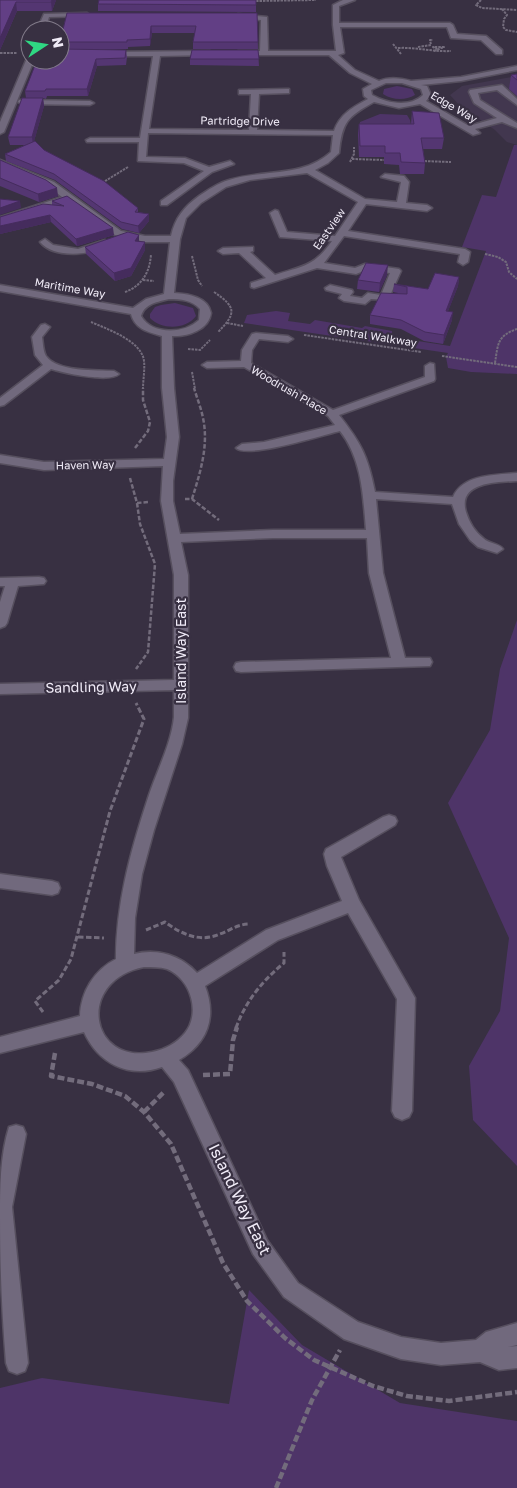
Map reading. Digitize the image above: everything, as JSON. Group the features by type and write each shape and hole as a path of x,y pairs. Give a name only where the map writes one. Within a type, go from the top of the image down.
{"street":[{"path":"227,53 340,53 336,5 352,0"},
{"path":"44,20 46,15 98,15"},
{"path":"225,16 265,18 264,53"},
{"path":"336,23 450,24 454,36 483,38 499,52"},
{"path":"330,53 356,74 377,83"},
{"path":"99,54 218,54"},
{"path":"158,54 141,159 185,161 209,170"},
{"path":"427,91 425,98 421,100 397,104 373,99 367,92 368,89 377,83 394,81 412,83 461,79 517,68"},
{"path":"0,132 26,70"},
{"path":"427,91 461,79"},
{"path":"412,83 427,91"},
{"path":"517,103 499,87 473,92 477,101 517,126"},
{"path":"242,92 286,91"},
{"path":"253,132 255,92"},
{"path":"169,296 174,239 181,218 197,201 218,186 239,179 308,170 321,165 335,153 336,133 340,122 350,112 373,99"},
{"name":"Edge Way","path":"421,100 427,106 473,130 503,119"},
{"path":"13,102 90,103"},
{"name":"Partridge Drive","path":"90,140 253,132 336,133"},
{"path":"0,163 44,180 69,196 113,230 126,236 174,239"},
{"path":"164,204 209,170 230,164"},
{"path":"308,170 363,201 427,208"},
{"path":"385,177 401,178 405,182 401,205"},
{"path":"0,220 69,196"},
{"name":"Eastview","path":"254,285 316,265 326,258 363,201"},
{"path":"275,213 283,235 340,236 465,252 463,262"},
{"path":"45,242 50,247 79,252 126,236"},
{"path":"223,251 254,248"},
{"path":"241,249 273,279"},
{"path":"316,265 356,271 365,267 396,271 388,298 368,296 365,301 344,298 348,292 330,288"},
{"name":"Maritime Way","path":"0,288 136,312"},
{"path":"169,296 192,298 200,302 206,308 208,314 206,320 200,326 191,330 167,333 146,329 139,324 136,312 147,301 169,296"},
{"path":"45,327 37,337 41,358 51,364 78,373 114,374"},
{"name":"Island Way East","path":"125,963 124,940 130,898 146,830 180,726 182,686 181,575 167,501 167,481 173,437 168,388 167,333"},
{"path":"246,364 247,350 256,336 288,339"},
{"path":"0,403 51,364"},
{"name":"Woodrush Place","path":"207,365 246,364 332,414 353,440 364,465 369,495 376,573 398,663"},
{"path":"332,414 430,379 430,366"},
{"path":"242,448 264,446 342,427"},
{"name":"Haven Way","path":"0,460 44,466 171,462"},
{"path":"497,549 480,544 458,510 457,501 464,489 478,483 517,477"},
{"path":"369,495 457,501"},
{"path":"174,538 273,534 371,534"},
{"path":"0,623 6,582 40,581"},
{"path":"241,667 425,662"},
{"name":"Sandling Way","path":"0,689 182,686"},
{"path":"388,821 332,854 335,866 352,904 406,998 402,1111"},
{"path":"0,881 52,888"},
{"path":"195,984 272,935 352,904"},
{"path":"144,959 170,963 186,972 201,995 202,1013 200,1024 190,1041 166,1058 145,1063 125,1061 109,1053 96,1040 88,1022 89,1004 100,982 114,969 125,963 144,959"},
{"path":"0,1045 88,1022"},
{"name":"Island Way East","path":"166,1058 181,1076 260,1247 291,1290 352,1331 384,1343 412,1350 441,1354 480,1352 499,1359 517,1357"},
{"path":"16,1134 1,1207 17,1363"},
{"path":"480,1352 494,1340 517,1334"}],"path":[{"path":"253,1 316,0"},
{"path":"481,0 476,5 478,7 517,10"},
{"path":"503,9 501,10 507,15 504,19 503,28 517,32"},
{"path":"435,25 439,40"},
{"path":"398,48 431,44 430,40 450,43 455,47 452,51 433,52 417,47"},
{"path":"394,44 401,54"},
{"path":"433,52 437,49"},
{"path":"69,196 112,178 118,170 135,165 141,159"},
{"path":"352,159 384,160"},
{"path":"417,161 451,162"},
{"path":"485,254 498,257 506,262 508,272 517,279"},
{"path":"84,319 117,333 137,347 144,359 143,400 150,422 148,431 128,456 128,464 140,524 155,564 148,652 135,670 136,705 144,719 110,811 71,959 59,980 35,1001 58,1030 51,1076 92,1084 125,1096 144,1112 171,1144 223,1262 247,1301 285,1338 314,1360 373,1386 407,1396 448,1401 517,1392"},
{"path":"226,323 246,326"},
{"path":"495,363 499,338 505,333 517,329"},
{"name":"Central Walkway","path":"304,335 430,354"},
{"path":"197,355 200,350"},
{"path":"440,355 517,367"},
{"path":"192,499 204,461 205,446 203,420 192,374 193,367"},
{"path":"276,1488 290,1451 329,1367 352,1331"}],"shaded area":[{"path":"517,76 517,145 507,142 495,130 459,105 450,95 462,86"},
{"path":"397,86 412,89 415,95 399,99 390,98 383,94 384,89"},
{"path":"380,114 407,115 410,120 413,136 358,135 360,122"},
{"path":"514,145 517,145 517,374 471,372 448,368 446,357 448,353 244,323 247,315 276,311 290,313 288,321 310,324 315,320 362,328 365,326 392,331 392,337 450,346 486,251 462,247 482,195 496,197"},
{"path":"175,303 193,308 196,316 192,321 173,327 160,325 150,318 150,314 155,307"},
{"path":"517,620 517,1166 473,1120 469,1066 500,1011 509,938 448,803 490,730 500,669"},
{"path":"249,1290 302,1345 400,1403 517,1421 517,1488 0,1488 0,1388 42,1378 229,1404"}],"building":[{"path":"0,0 52,0 51,2 16,2 0,38"},
{"path":"99,0 256,0 256,5 98,4"},
{"path":"67,13 257,13 258,42 193,42 196,26 151,26 150,39 127,40 127,42 70,42 70,20 65,20"},
{"path":"70,49 126,50 125,58 96,59 87,89 25,91 33,70 70,70"},
{"path":"192,50 258,50 259,59 190,59"},
{"path":"517,74 517,80 511,75"},
{"path":"22,98 43,98 32,137 8,137"},
{"path":"412,111 439,113 444,138 421,138 425,163 401,162 400,153 385,153 385,146 360,146 359,124 414,124"},
{"path":"35,141 44,150 104,181 138,208 135,212 149,214 138,226 121,222 54,174 5,154"},
{"path":"0,160 46,180 57,188 38,194 0,178"},
{"path":"67,196 113,228 76,239 50,215 0,226 0,217 43,204 64,206 52,201"},
{"path":"0,199 20,201 0,208"},
{"path":"128,232 139,235 135,241 145,242 131,268 114,273 85,247"},
{"path":"366,263 388,265 380,283 358,280"},
{"path":"435,273 459,277 446,311 453,312 444,335 425,332 401,320 370,315 381,293 407,294 407,287 394,284 428,289"}]}
